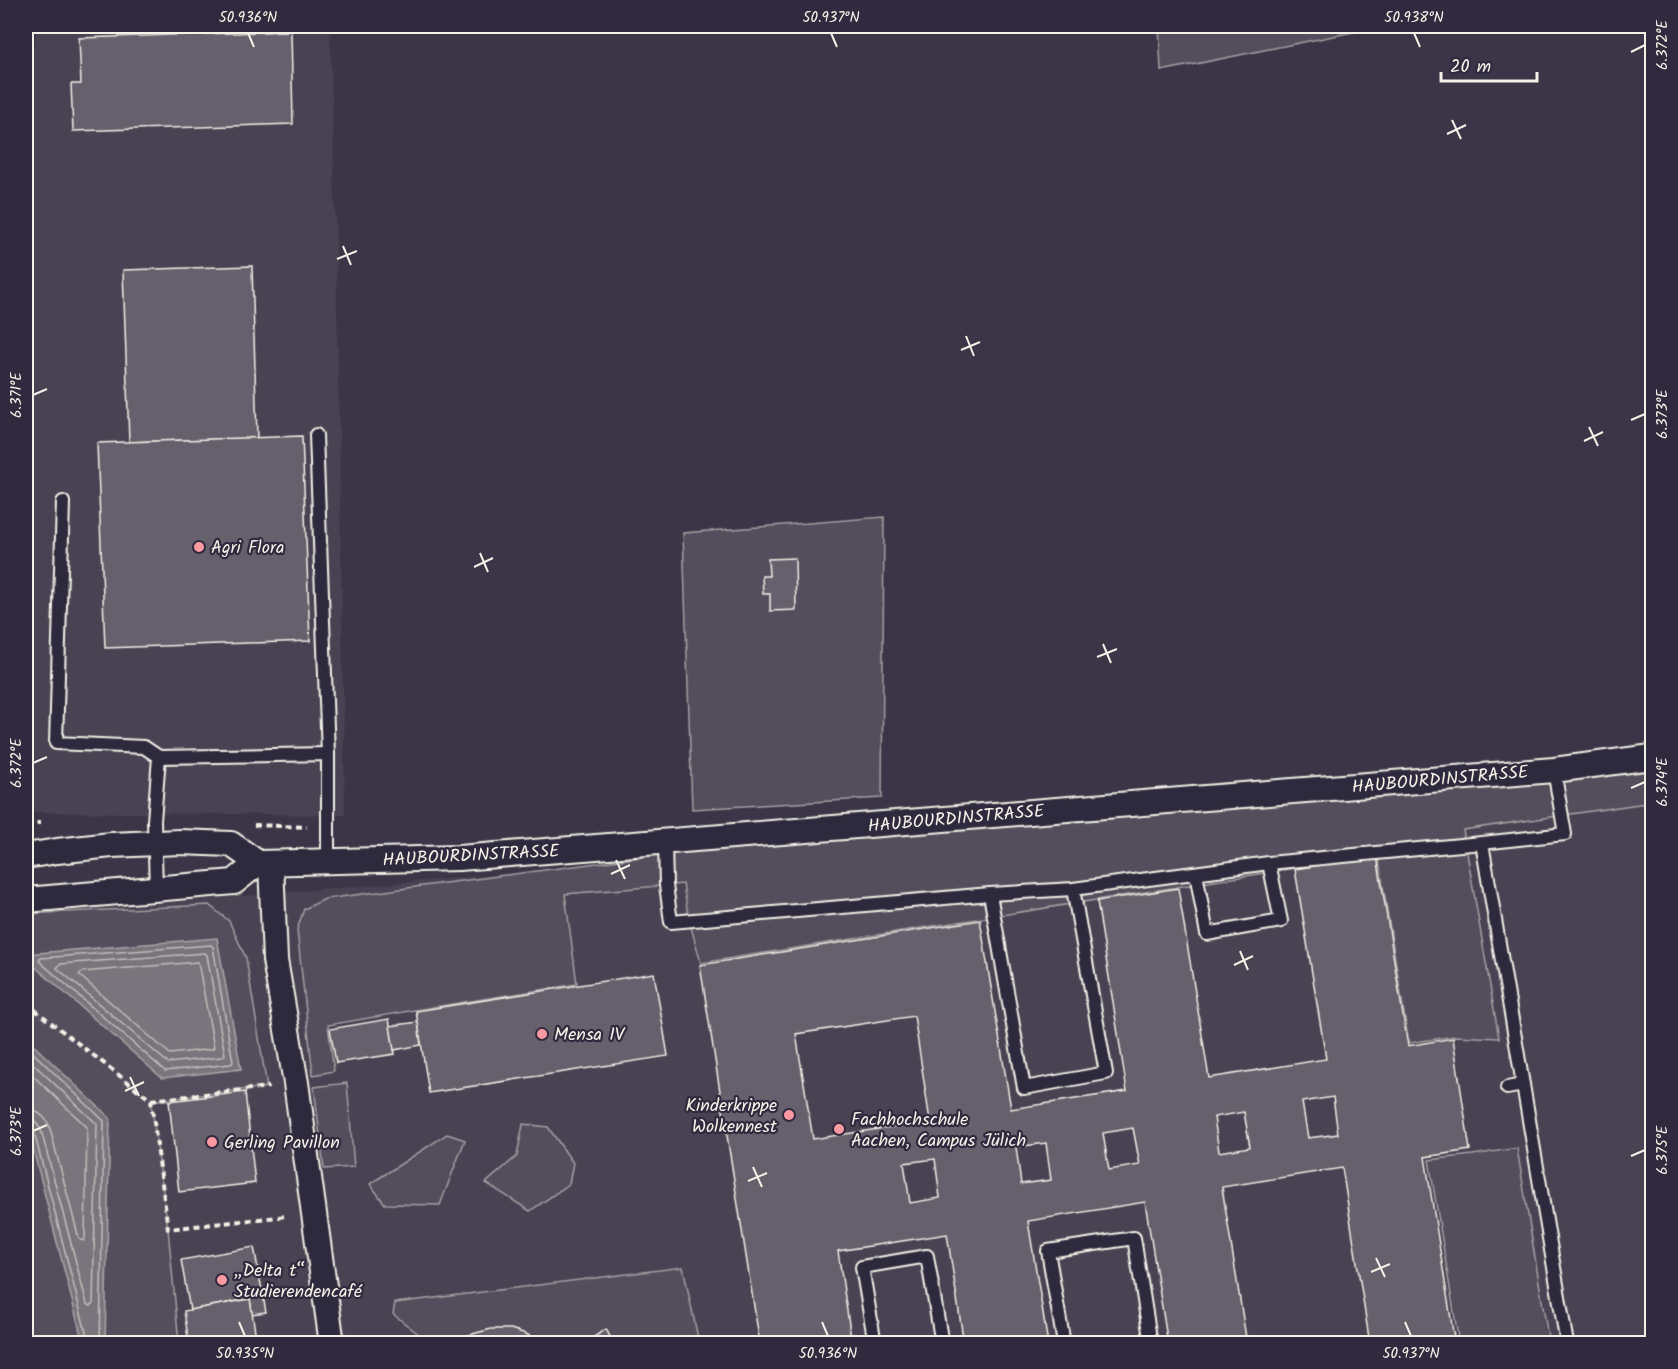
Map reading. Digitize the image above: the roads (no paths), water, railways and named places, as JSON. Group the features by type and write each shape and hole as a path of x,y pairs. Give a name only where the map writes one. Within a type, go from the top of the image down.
{"street":[{"name":"HAUBOURDINSTRASSE","path":"265,863 459,858 1554,770 1653,757"},
{"path":"26,856 111,845 231,843 265,863"},
{"path":"26,900 234,882 265,863"},
{"path":"265,863 274,960 296,1083 332,1344"}],"lane":[{"path":"316,435 328,754 328,861"},
{"path":"63,502 56,743 144,747 159,756 328,754"},
{"path":"156,888 154,843 159,756"},
{"path":"665,842 666,885 671,922 990,894 1073,890 1269,863 1564,834 1554,770"},
{"path":"1482,843 1568,1344"},
{"path":"1196,873 1207,934 1281,921 1269,863"},
{"path":"990,894 1024,1088 1106,1074 1073,890"},
{"path":"1507,1088 1523,1085"},
{"path":"1064,1344 1048,1251 1134,1238 1151,1344"},
{"path":"875,1344 862,1267 927,1256 942,1344"}],"water":[{"path":"217,938 241,1069 162,1078 26,959 26,954"},
{"path":"26,1038 110,1118 105,1343 83,1343 26,1122"}],"place":[{"name":"Agri Flora","path":"199,547"},
{"name":"Mensa IV","path":"542,1034"},
{"name":"Kinderkrippe Wolkennest","path":"789,1115"},
{"name":"Fachhochschule Aachen, Campus Jülich","path":"839,1129"},
{"name":"Gerling Pavillon","path":"212,1142"},
{"name":"„Delta t“ Studierendencafé","path":"222,1280"}]}
